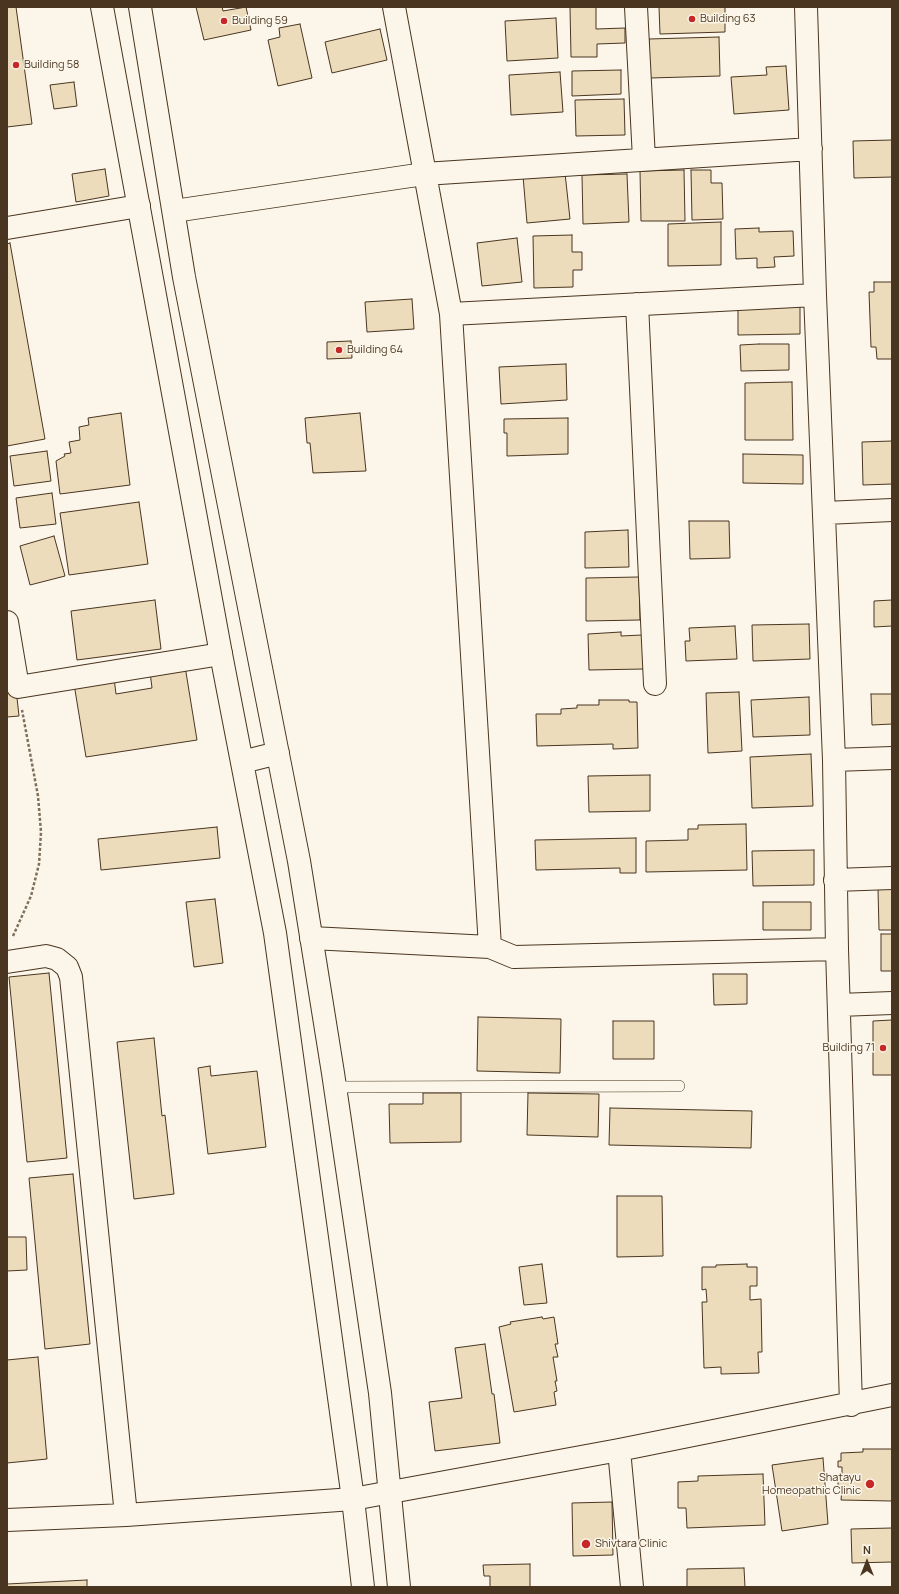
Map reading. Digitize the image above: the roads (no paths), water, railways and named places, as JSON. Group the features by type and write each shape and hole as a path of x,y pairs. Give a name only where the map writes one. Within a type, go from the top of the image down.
{"street":[{"path":"102,7 221,654 275,933 353,1499 363,1587"},
{"path":"140,7 184,277 299,861 335,1087 380,1393 399,1587"},
{"path":"394,7 451,314 490,947"},
{"path":"636,7 644,159"},
{"path":"806,7 815,295 834,760 835,880 851,1405"},
{"path":"174,211 424,174 811,149"},
{"path":"7,228 139,206"},
{"path":"451,314 815,295"},
{"path":"637,304 655,684"},
{"path":"825,513 892,510"},
{"path":"7,622 18,687 221,654"},
{"path":"242,762 278,753"},
{"path":"834,760 892,758"},
{"path":"835,880 892,878"},
{"path":"311,938 490,947 514,956 837,949"},
{"path":"8,952 46,956 57,960 67,967 71,977 126,1515"},
{"path":"839,1006 892,1003"},
{"path":"7,1520 126,1515 353,1499 619,1450 851,1405 892,1395"},
{"path":"619,1450 632,1587"}],"lane":[{"path":"335,1087 679,1086"}],"place":[{"name":"Building 63","path":"692,19"},
{"name":"Building 59","path":"224,21"},
{"name":"Building 58","path":"16,65"},
{"name":"Building 64","path":"339,350"},
{"name":"Building 71","path":"883,1048"},
{"name":"Shatayu Homeopathic Clinic","path":"870,1484"},
{"name":"Shivtara Clinic","path":"586,1544"}]}
